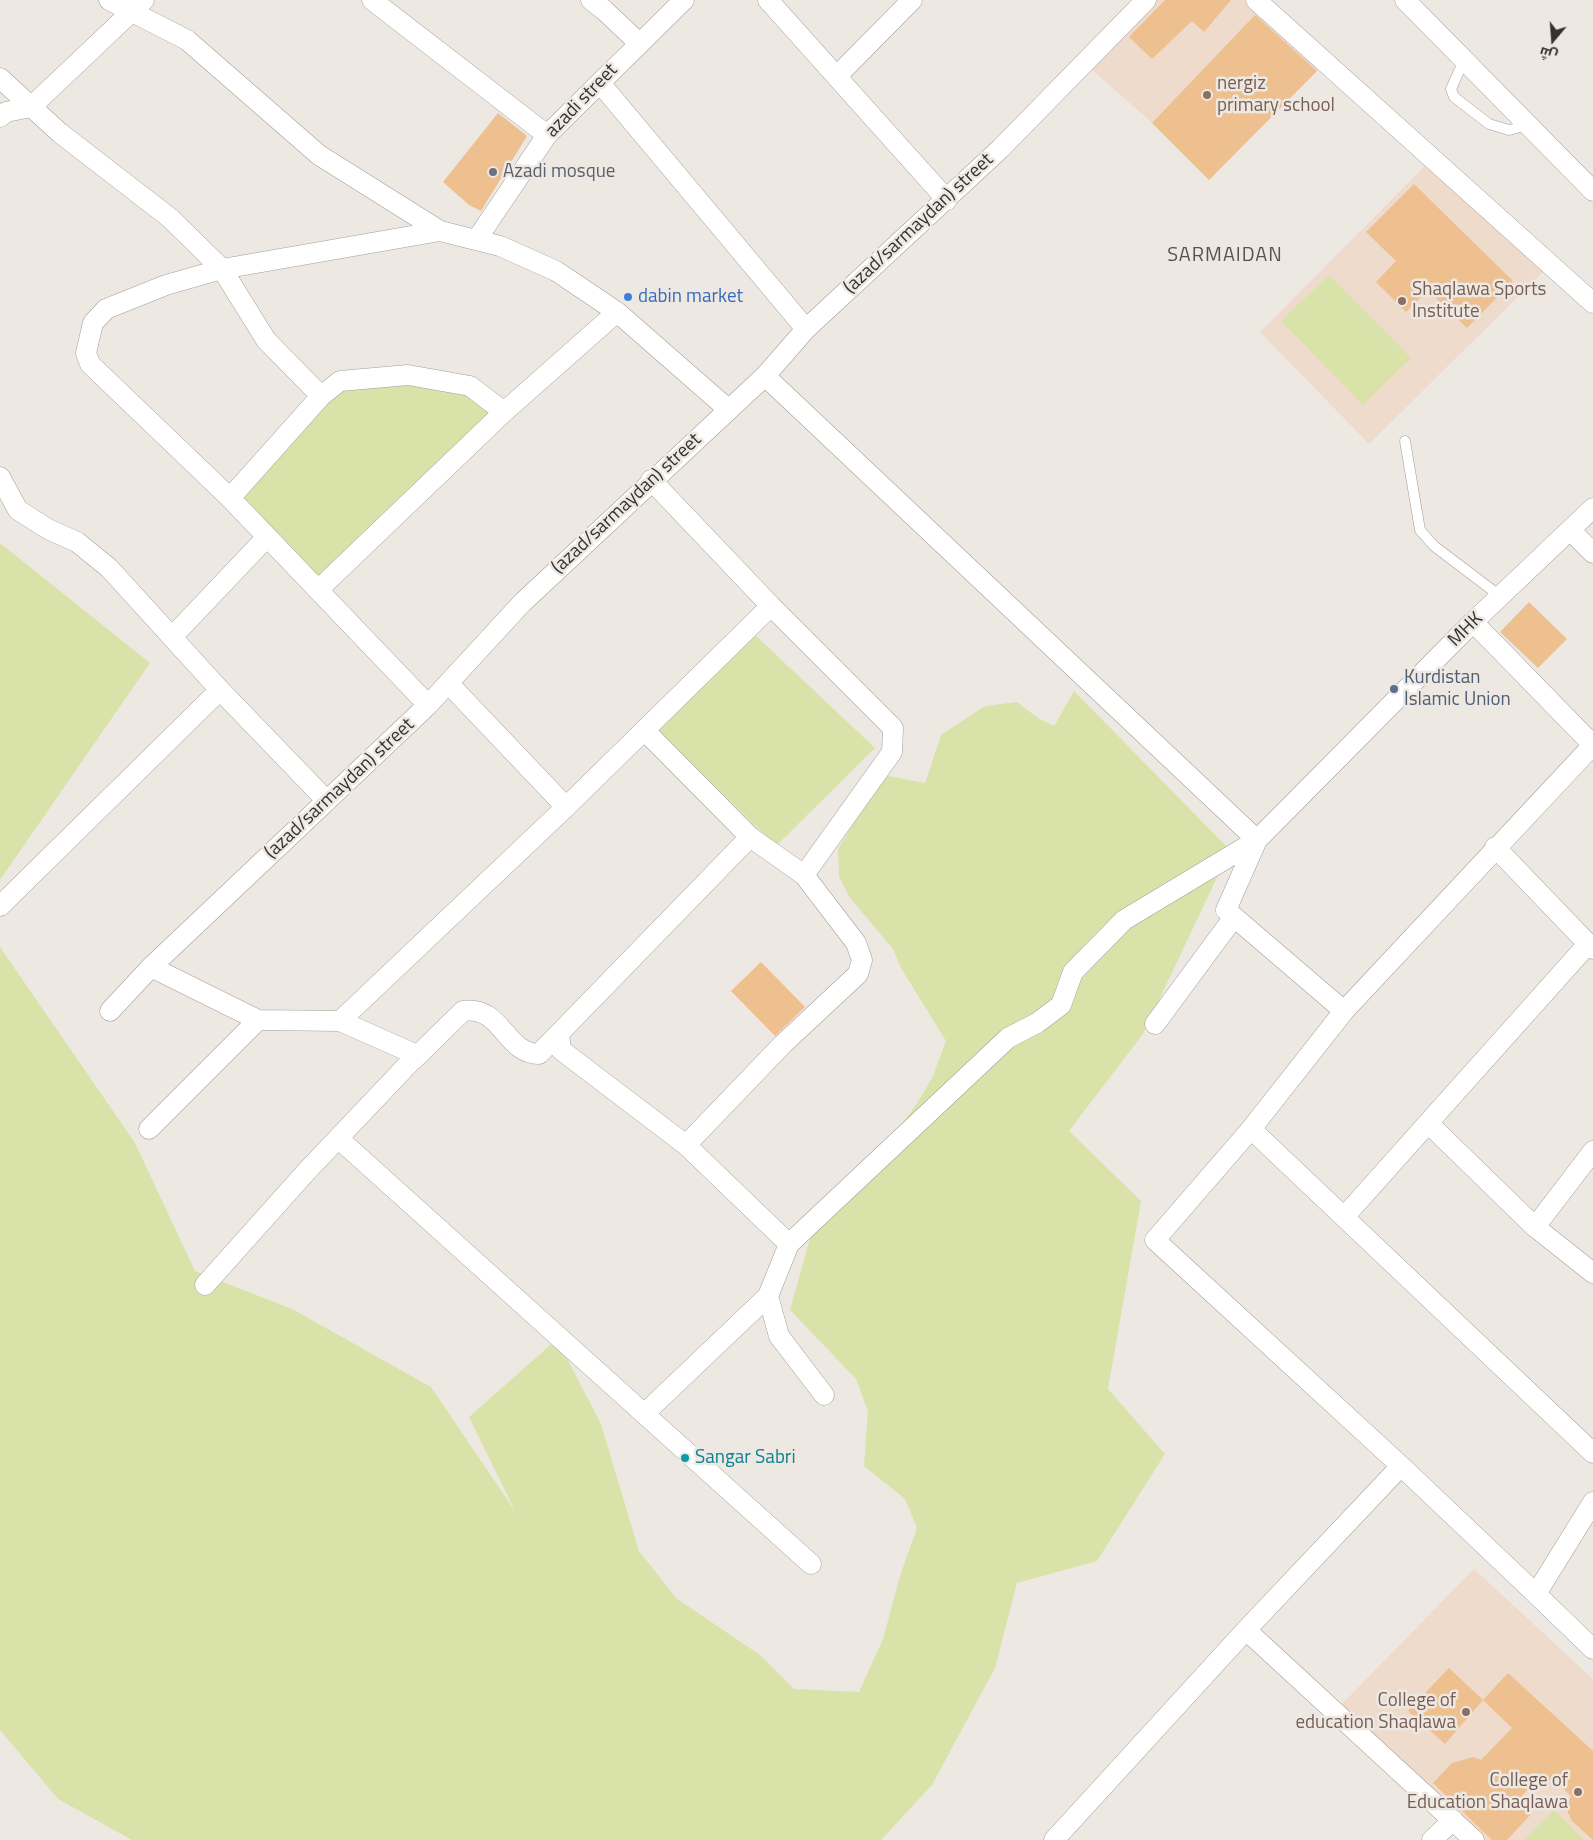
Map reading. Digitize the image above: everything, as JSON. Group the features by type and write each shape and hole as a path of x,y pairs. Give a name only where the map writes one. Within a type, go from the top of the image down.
{"street":[{"path":"109,0 138,6 186,40 319,155 440,231 500,246 556,271 617,312 729,410"},
{"path":"372,0 547,135"},
{"path":"591,0 639,43"},
{"name":"azadi street","path":"477,239 547,135 684,0"},
{"path":"768,0 947,200"},
{"path":"837,76 912,0"},
{"name":"(azad/sarmaydan) street","path":"110,1011 151,967 450,684 522,602 765,376 806,328 860,276 947,200 1146,0"},
{"path":"1256,0 1593,303"},
{"path":"1405,0 1593,191"},
{"path":"0,117 6,112 31,107 138,6"},
{"path":"0,78 60,133 170,218 222,269 266,340 321,396"},
{"path":"600,83 806,328"},
{"path":"428,705 230,498 90,364 86,353 93,323 106,309 166,285 222,269 440,231"},
{"path":"318,590 504,412 617,312"},
{"path":"230,498 321,396 340,380 408,375 470,386 504,412"},
{"path":"765,376 1257,840"},
{"path":"651,480 771,606 893,728 892,752 804,875"},
{"path":"3,490 18,510 48,529 77,542 109,568 220,690 327,801"},
{"name":"MHK","path":"1257,840 1473,622 1593,508"},
{"path":"1570,530 1593,552"},
{"path":"172,637 267,536"},
{"path":"340,1021 645,731 771,606"},
{"path":"1473,622 1593,745 1495,847 1344,1011 1251,1129 1155,1240 1402,1466 1593,1650"},
{"path":"450,684 566,807"},
{"path":"0,906 220,690"},
{"path":"645,731 750,837 804,875 856,943 862,960 858,974 783,1044 686,1145"},
{"path":"413,1060 463,1011 484,1012 519,1047 531,1054 538,1054 559,1035 567,1023 750,837"},
{"path":"1257,840 1226,910 1344,1011"},
{"path":"644,1414 768,1296 789,1244 1008,1038 1037,1023 1061,1004 1073,972 1124,920 1257,840"},
{"path":"1344,1217 1591,947 1495,847"},
{"path":"1155,1024 1234,917"},
{"path":"151,967 258,1020 340,1021 417,1056 340,1139 306,1172 205,1285"},
{"path":"149,1129 258,1020"},
{"path":"559,1035 562,1050 686,1145 789,1244"},
{"path":"1428,1123 1534,1227 1593,1273"},
{"path":"1251,1129 1593,1453"},
{"path":"340,1139 811,1564"},
{"path":"1534,1227 1593,1150"},
{"path":"768,1296 779,1336 824,1395"},
{"path":"1054,1840 1246,1630 1402,1466"},
{"path":"1536,1594 1593,1502"},
{"path":"1246,1630 1474,1840"},
{"path":"1432,1840 1453,1820"}],"lane":[{"path":"1464,60 1452,89 1454,97 1490,124 1500,129 1517,128 1524,121"},
{"path":"1405,441 1420,530 1434,546 1500,596"}],"shaded area":[{"name":"nergiz primary school","path":"1155,0 1244,0 1321,67 1209,180 1152,123 1088,66"},
{"name":"Shaqlawa Sports Institute","path":"1425,166 1545,270 1369,444 1260,332"},
{"path":"1474,1569 1593,1679 1593,1840 1473,1840 1335,1711"}],"green space":[{"path":"1329,275 1411,358 1363,405 1281,321"},
{"path":"340,381 470,386 504,412 318,590 230,498"},
{"path":"0,543 150,663 0,880"},
{"path":"754,634 875,748 776,846 657,729"},
{"path":"1074,691 1230,850 1143,1034 1069,1131 1141,1201 1108,1389 1165,1454 1097,1561 1017,1583 995,1668 932,1785 881,1840 132,1840 58,1799 0,1730 0,947 135,1143 195,1271 292,1309 431,1387 515,1511 469,1417 557,1339 601,1424 639,1551 676,1598 760,1655 794,1689 859,1692 883,1639 900,1576 917,1528 905,1499 864,1466 868,1411 856,1379 790,1310 812,1231 862,1178 918,1102 933,1076 946,1041 901,968 893,949 850,898 839,877 838,849 883,775 925,783 941,735 985,706 1017,702 1038,718 1054,726"},
{"path":"1554,1810 1584,1840 1525,1840"}],"building":[{"path":"1165,0 1231,0 1204,32 1192,21 1152,59 1129,37"},
{"path":"1255,15 1317,71 1209,180 1152,123"},
{"path":"498,113 527,136 481,211 469,205 443,182"},
{"path":"1414,184 1513,281 1467,328 1428,290 1406,312 1376,282 1396,261 1366,232"},
{"path":"1529,602 1567,639 1538,668 1500,632"},
{"path":"761,962 805,1007 775,1036 731,991"},
{"path":"1449,1668 1483,1700 1445,1744 1408,1711"},
{"path":"1508,1673 1593,1751 1593,1840 1572,1821 1566,1808 1571,1796 1552,1778 1544,1785 1538,1779 1517,1801 1531,1814 1507,1840 1492,1840 1433,1783 1452,1763 1473,1757 1481,1760 1512,1728 1483,1700"}],"place":[{"name":"nergiz primary school","path":"1207,95"},
{"name":"Azadi mosque","path":"493,172"},
{"name":"dabin market","path":"628,297"},
{"name":"Shaqlawa Sports Institute","path":"1402,301"},
{"name":"Kurdistan Islamic Union","path":"1394,689"},
{"name":"Sangar Sabri","path":"685,1458"},
{"name":"College of education Shaqlawa","path":"1466,1712"},
{"name":"College of Education Shaqlawa","path":"1578,1792"}],"district":[{"name":"SARMAIDAN","path":"1225,256"}]}
